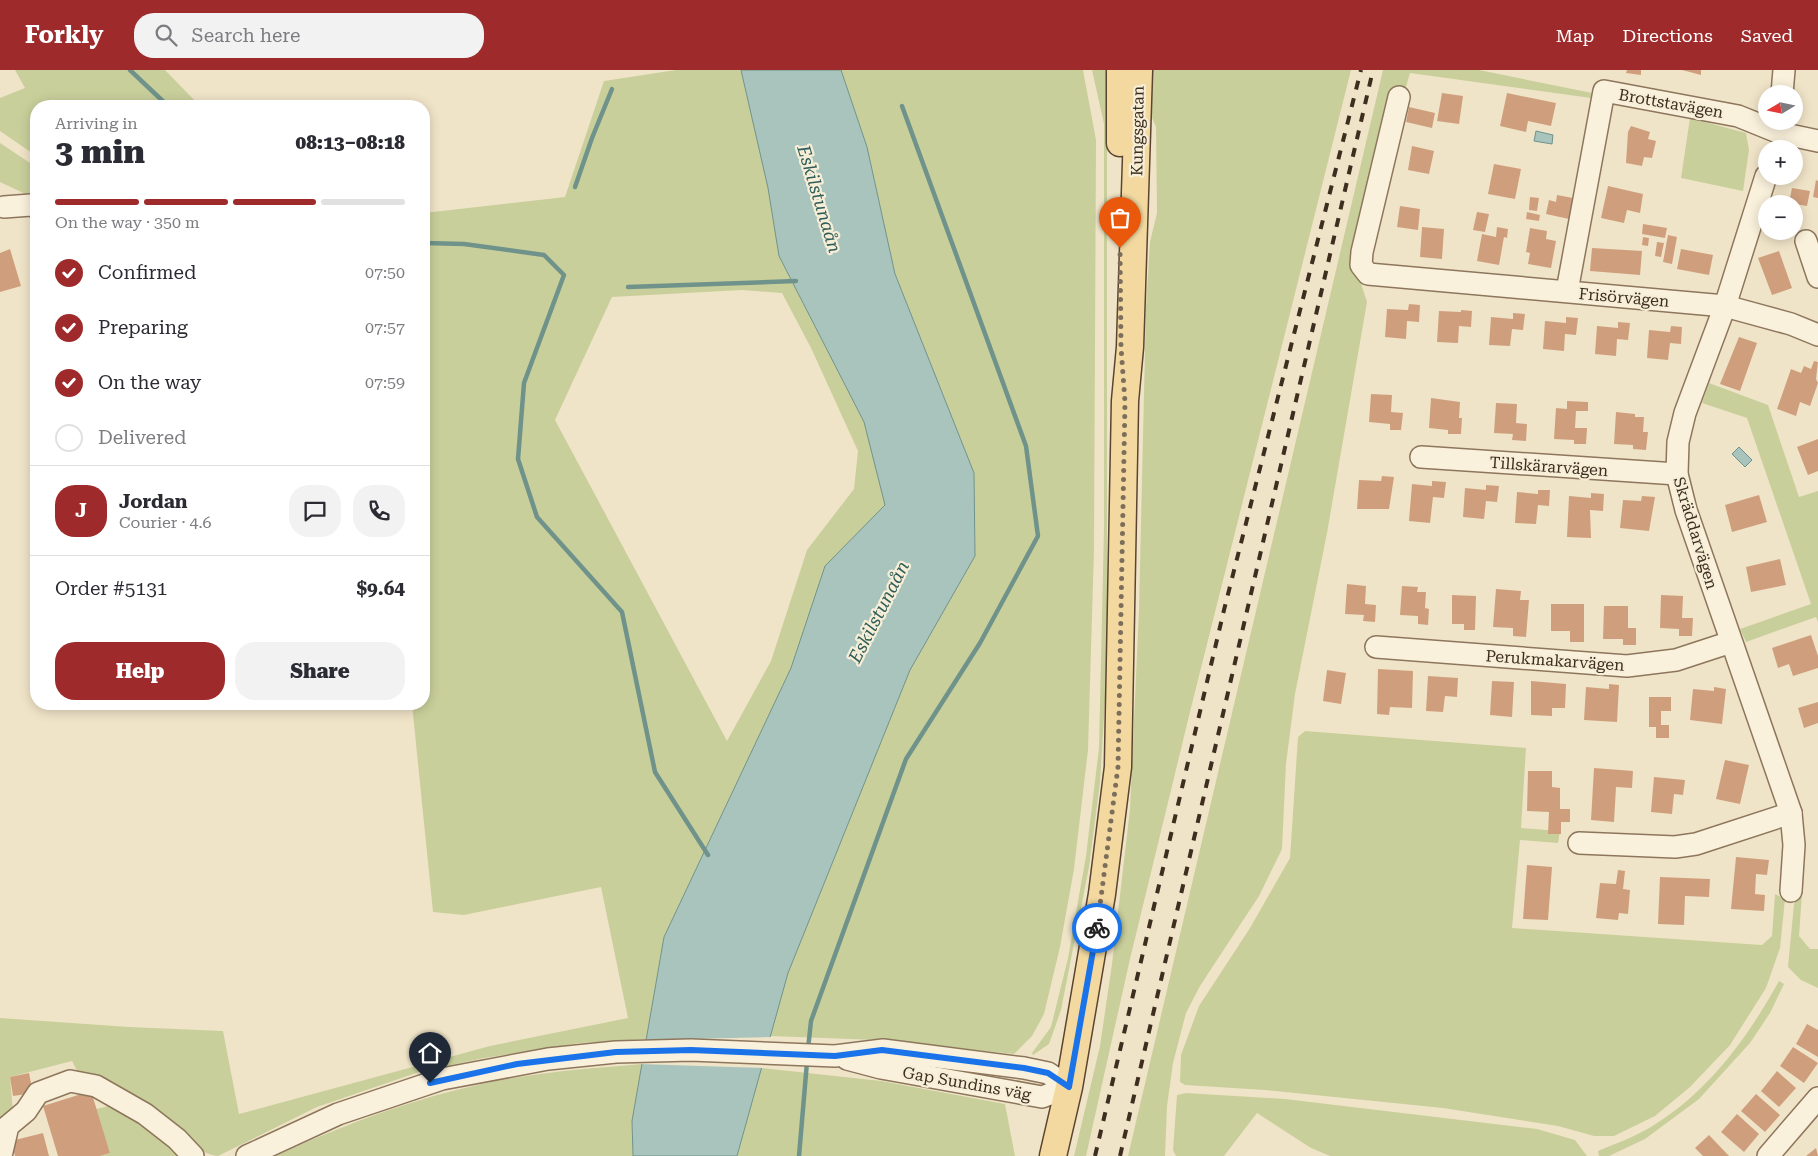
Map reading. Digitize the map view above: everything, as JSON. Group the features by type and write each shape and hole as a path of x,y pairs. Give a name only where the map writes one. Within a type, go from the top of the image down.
{"main road":[{"name":"Kungsgatan","path":"1120,70 1121,347 1125,402"},
{"name":"Kungsgatan","path":"1053,1156 1069,1087 1102,894 1118,767 1125,402 1130,347 1139,70"}],"street":[{"path":"1783,85 1784,70"},
{"name":"Brottstavägen","path":"1568,291 1604,91 1738,116 1779,134 1818,140"},
{"name":"Frisörvägen","path":"1399,97 1361,265 1368,274 1725,306 1816,329"},
{"name":"Skräddarvägen","path":"1763,185 1725,306 1685,413 1678,442 1676,474 1731,642 1791,813 1794,845 1791,891"},
{"path":"4,206 30,205"},
{"path":"1806,241 1818,277"},
{"name":"Tillskärarvägen","path":"1420,457 1676,474"},
{"name":"Perukmakarvägen","path":"1376,647 1627,666 1676,660 1731,642"},
{"path":"1579,843 1658,847 1682,846 1696,844 1791,813"},
{"name":"Gap Sundins väg","path":"247,1156 338,1114 434,1082 532,1061 616,1052 691,1050 826,1056 881,1068 1042,1097 1069,1087"},
{"path":"1,1156 8,1126 26,1111 38,1093 70,1081 96,1086 145,1114 177,1138 193,1156"},
{"path":"1768,1156 1818,1098"}],"green space":[{"path":"15,70 165,70 194,100 30,100 30,152 0,131 0,98 25,88"},
{"path":"676,70 741,70 768,188 779,256 864,422 886,505 825,566 791,668 664,937 646,1039 580,1043 484,1058 419,1072 317,1107 218,1156 197,1148 167,1123 110,1085 77,1071 72,1061 10,1077 13,1112 0,1118 0,1018 223,1031 239,1114 490,1046 628,1018 601,887 464,915 433,912 413,710 430,710 430,212 565,197 604,81","holes":["742,290 782,293 811,348 858,451 854,489 807,550 771,661 727,741 555,420 612,297"]},
{"path":"841,70 1083,70 1096,140 1094,551 1088,750 1074,869 1060,947 1044,1014 1032,1036 1014,1054 877,1040 770,1036 788,973 910,670 975,556 974,473 895,274 867,147"},
{"path":"1092,70 1112,70 1107,101 1107,667 1100,783 1089,867 1061,1010 1049,1044 1033,1055 1032,1053 1051,1027 1068,958 1086,856 1099,748 1104,528 1104,124"},
{"path":"1146,70 1351,70 1189,716 1130,959 1086,1156 1074,1156 1100,1046 1112,964 1130,809 1139,610 1146,307 1150,242 1157,213 1156,127 1145,102"},
{"path":"1383,70 1479,70 1592,93 1591,98 1410,73 1355,265 1367,302 1327,533 1295,694 1286,764 1282,849 1259,896 1200,986 1186,1013 1173,1063 1167,1106 1165,1156 1128,1156"},
{"path":"1690,118 1746,133 1749,150 1743,191 1681,178"},
{"path":"0,143 30,163 30,196 0,182"},
{"path":"1709,383 1768,405 1799,497 1818,491 1818,622 1816,617 1746,642 1740,629 1811,604 1747,418 1702,403"},
{"path":"1305,731 1526,748 1521,828 1560,831 1558,843 1520,840 1512,928 1762,945 1772,936 1775,894 1785,899 1780,948 1766,988 1730,1045 1690,1087 1655,1116 1614,1136 1594,1136 1558,1126 1443,1108 1265,1090 1185,1085 1180,1082 1181,1055 1199,1006 1250,928 1290,858 1298,737"},
{"path":"1802,893 1799,936 1810,949 1818,949 1818,988 1801,980 1788,967 1794,904"},
{"path":"1779,981 1784,984 1770,1013 1750,1043 1699,1099 1645,1139 1609,1156 1599,1156 1598,1151 1647,1129 1674,1111 1710,1079 1740,1042"},
{"path":"642,1064 632,1121 633,1156 275,1156 371,1116 472,1086 553,1072"},
{"path":"761,1068 881,1081 1005,1104 1015,1156 737,1156"},
{"path":"1186,1093 1285,1099 1537,1129 1575,1140 1587,1156 1330,1156 1311,1148 1257,1113 1224,1156 1176,1156 1173,1150 1177,1095"},
{"path":"117,1104 185,1156 100,1156 110,1153 96,1109"}],"water":[{"name":"Eskilstunaån","path":"741,70 841,70 867,147 895,274 974,473 975,556 910,670 788,973 737,1156 633,1156 632,1121 664,937 791,668 825,566 885,505 864,422 779,256 768,188"},
{"path":"1536,131 1553,135 1552,144 1534,141"},
{"path":"1739,447 1752,460 1745,467 1732,454"}],"pier":[{"path":"772,1037 764,1068 639,1064 644,1040"}],"building":[{"path":"1627,70 1641,70 1641,75 1626,73"},
{"path":"1682,70 1701,70 1701,75"},
{"path":"1442,93 1463,96 1459,124 1437,121"},
{"path":"1507,93 1556,103 1551,126 1528,121 1526,132 1500,126"},
{"path":"1409,107 1435,113 1432,128 1406,122"},
{"path":"1631,126 1650,132 1648,139 1656,141 1652,158 1644,157 1642,166 1626,163 1628,132"},
{"path":"1412,146 1434,151 1429,174 1408,170"},
{"path":"1494,164 1521,169 1515,199 1488,194"},
{"path":"1816,180 1818,181 1818,198 1813,197"},
{"path":"1608,186 1643,194 1640,213 1627,210 1624,223 1601,218"},
{"path":"1792,188 1810,191 1807,206 1803,205 1803,195 1791,195"},
{"path":"1557,195 1573,198 1569,219 1546,214 1549,200 1556,202"},
{"path":"1530,197 1539,198 1537,211 1529,210"},
{"path":"1400,206 1420,209 1418,230 1397,227"},
{"path":"1477,212 1489,214 1485,232 1473,230"},
{"path":"1527,212 1540,215 1539,221 1526,219"},
{"path":"1643,224 1667,228 1665,238 1642,234"},
{"path":"1422,227 1444,229 1442,259 1420,257"},
{"path":"1497,227 1508,229 1507,238 1504,237 1499,265 1477,261 1482,234 1496,237"},
{"path":"1530,228 1547,231 1546,239 1556,241 1551,268 1528,264 1530,253 1526,252"},
{"path":"1668,235 1677,237 1672,264 1663,262"},
{"path":"1643,237 1649,238 1648,246 1642,245"},
{"path":"1657,242 1664,243 1661,257 1655,256"},
{"path":"1592,248 1642,251 1640,275 1590,271"},
{"path":"10,249 21,286 0,292 0,253"},
{"path":"1681,249 1713,255 1709,275 1677,269"},
{"path":"1779,251 1792,288 1772,295 1758,258"},
{"path":"1409,304 1420,305 1419,322 1407,321 1406,339 1385,337 1387,309 1408,310"},
{"path":"1461,310 1472,311 1471,327 1459,326 1458,343 1437,342 1439,311 1461,312"},
{"path":"1513,313 1525,314 1523,330 1512,329 1510,346 1489,345 1491,317 1513,319"},
{"path":"1566,317 1578,318 1576,335 1565,334 1564,351 1543,349 1545,321 1566,323"},
{"path":"1618,322 1630,323 1628,340 1617,339 1616,356 1595,354 1597,326 1618,328"},
{"path":"1671,326 1682,327 1681,344 1670,343 1668,360 1647,358 1649,330 1670,332"},
{"path":"1739,337 1757,343 1740,391 1720,384"},
{"path":"1814,361 1818,362 1816,379 1818,383 1810,406 1800,402 1796,416 1777,409 1791,369 1801,373 1804,366 1811,369"},
{"path":"1371,394 1392,395 1391,412 1403,413 1401,430 1390,430 1390,424 1369,422"},
{"path":"1431,398 1460,402 1461,434 1448,434 1448,430 1429,428"},
{"path":"1567,401 1588,402 1588,411 1576,411 1575,428 1587,428 1586,444 1574,444 1574,440 1554,439 1556,408 1567,409"},
{"path":"1496,403 1517,404 1516,423 1527,424 1526,441 1512,440 1513,434 1494,433"},
{"path":"1616,412 1635,414 1635,417 1644,417 1643,432 1648,432 1646,450 1633,449 1633,445 1614,444"},
{"path":"1818,439 1818,471 1808,475 1797,447"},
{"path":"1382,476 1394,477 1389,509 1357,509 1359,480 1381,481"},
{"path":"1432,481 1446,482 1444,498 1433,497 1430,523 1409,521 1412,484 1432,486"},
{"path":"1486,485 1499,486 1497,502 1486,501 1484,519 1463,517 1465,488 1486,490"},
{"path":"1538,490 1550,490 1549,506 1538,505 1536,524 1515,523 1517,492 1538,494"},
{"path":"1591,493 1604,494 1603,511 1590,510 1591,538 1567,537 1569,496 1591,498"},
{"path":"1759,495 1767,522 1732,532 1725,505"},
{"path":"1642,496 1655,497 1649,531 1620,528 1623,500 1641,501"},
{"path":"1780,559 1786,585 1751,592 1746,567"},
{"path":"1347,584 1366,586 1365,604 1376,605 1375,622 1363,621 1364,615 1345,614"},
{"path":"1402,586 1418,587 1417,592 1426,592 1425,608 1429,609 1428,625 1418,624 1418,616 1400,615"},
{"path":"1496,589 1521,591 1520,600 1529,600 1526,637 1513,636 1513,628 1493,627"},
{"path":"1452,595 1476,596 1475,630 1464,630 1464,624 1452,624"},
{"path":"1661,595 1683,596 1682,618 1693,618 1692,636 1679,636 1679,629 1660,628"},
{"path":"1551,604 1584,604 1584,642 1570,642 1570,631 1551,631"},
{"path":"1604,606 1628,606 1628,628 1636,628 1636,645 1623,645 1623,639 1603,639"},
{"path":"1811,635 1818,656 1818,668 1793,676 1789,664 1778,668 1772,648"},
{"path":"1378,669 1413,671 1412,708 1390,707 1389,715 1377,714"},
{"path":"1327,670 1346,673 1341,704 1323,701"},
{"path":"1428,676 1458,678 1457,697 1445,696 1443,712 1426,711"},
{"path":"1492,681 1514,682 1512,717 1490,715"},
{"path":"1531,681 1566,684 1565,708 1552,708 1552,716 1531,715"},
{"path":"1609,684 1619,685 1617,722 1584,720 1586,687 1609,689"},
{"path":"1714,687 1726,689 1722,724 1690,720 1693,689 1714,691"},
{"path":"1649,697 1671,697 1671,711 1661,711 1661,725 1669,725 1669,738 1656,738 1656,727 1649,727"},
{"path":"1818,702 1818,723 1804,728 1798,708"},
{"path":"1725,760 1749,765 1740,804 1716,799"},
{"path":"1594,768 1633,771 1632,788 1616,787 1614,822 1591,820"},
{"path":"1528,771 1552,771 1552,787 1560,788 1560,809 1570,809 1570,822 1561,822 1561,834 1548,834 1549,812 1527,811"},
{"path":"1654,777 1685,780 1683,795 1674,794 1672,814 1651,812"},
{"path":"1736,857 1769,860 1767,875 1756,874 1755,894 1765,895 1764,911 1731,909"},
{"path":"1527,865 1552,867 1548,920 1523,919"},
{"path":"1618,870 1625,871 1623,889 1630,890 1628,914 1619,913 1618,920 1596,918 1600,883 1616,884"},
{"path":"1660,877 1710,879 1709,897 1685,896 1684,925 1658,924"},
{"path":"1807,1024 1818,1030 1818,1057 1796,1044"},
{"path":"1793,1047 1818,1063 1804,1083 1780,1066"},
{"path":"1777,1071 1796,1088 1779,1107 1761,1091"},
{"path":"29,1073 33,1093 13,1096 10,1077"},
{"path":"91,1091 110,1153 100,1156 58,1156 43,1106"},
{"path":"1756,1094 1780,1115 1765,1132 1741,1111"},
{"path":"1737,1114 1759,1134 1744,1152 1721,1132"},
{"path":"43,1133 49,1156 15,1156 11,1141"},
{"path":"1709,1135 1729,1156 1703,1156 1695,1148"},
{"path":"1816,1148 1818,1156 1806,1156"}],"waterway":[{"path":"130,70 162,100"},
{"path":"575,187 612,89"},
{"path":"808,1049 811,1021 906,759 980,643 1038,536 1026,446 902,106"},
{"path":"430,243 464,244 544,255 564,275 524,383 518,459 537,517 622,612 655,772 708,855"},
{"path":"628,287 796,281"},
{"path":"799,1156 807,1062"}],"railway":[{"path":"1095,1156 1224,610 1361,70"},
{"path":"1120,1156 1373,70"}],"way so far":[{"path":"1097,928 1118,767 1121,685 1125,402 1121,347 1120,248"}],"route":[{"path":"430,1083 468,1073 517,1064 616,1052 691,1050 835,1056 882,1050 1024,1068 1048,1073 1069,1087 1097,928"}]}
